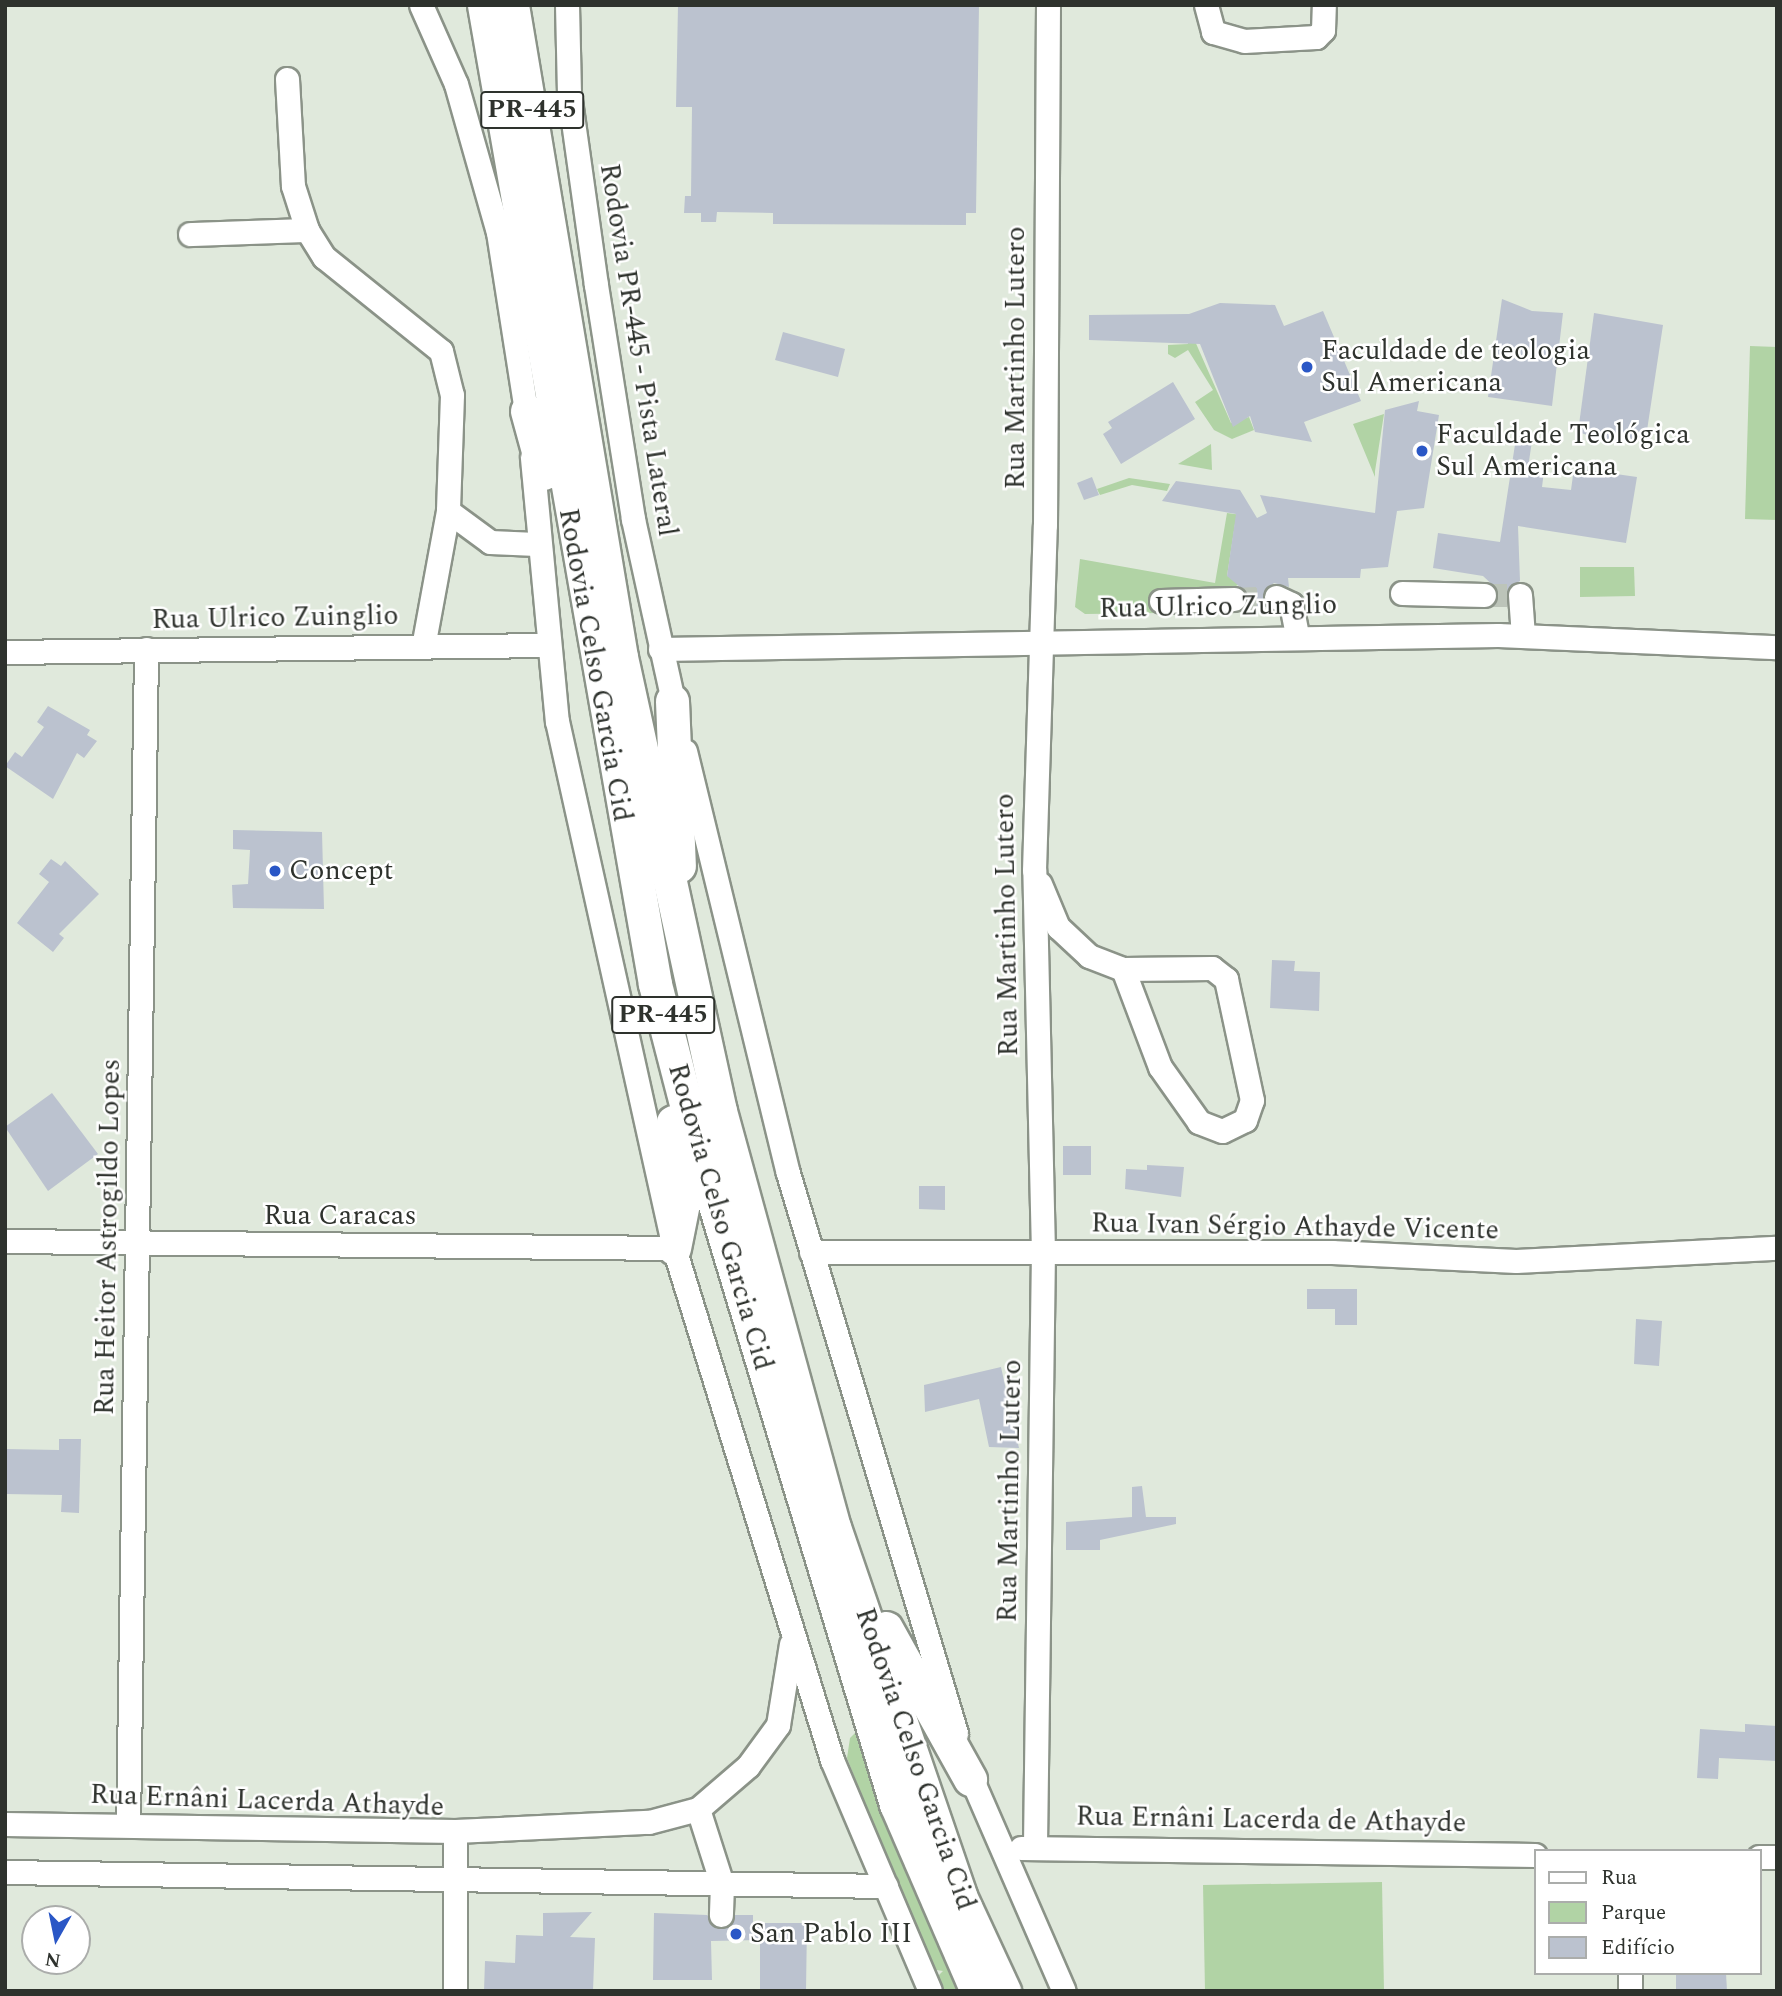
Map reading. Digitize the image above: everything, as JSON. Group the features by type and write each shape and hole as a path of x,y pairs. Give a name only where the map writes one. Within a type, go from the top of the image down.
{"highway":[{"name":"Rodovia Celso Garcia Cid","path":"484,5 592,643 655,984 699,1155 896,1804 977,1991"},
{"name":"Rodovia Celso Garcia Cid","path":"512,5 621,657 682,960 835,1527 960,1896 1004,1991"},
{"path":"527,411 592,643"},
{"path":"672,701 682,960"},
{"path":"655,984 683,1203 674,1248"},
{"path":"835,1527 970,1779"}],"street":[{"name":"Rodovia PR-445 - Pista Lateral","path":"567,5 569,93 596,285 660,649 672,701"},
{"name":"Rua Martinho Lutero","path":"1035,1845 1043,1253 1034,870 1037,640 1045,525 1048,5"},
{"path":"1206,5 1213,32 1244,41 1316,37 1323,30 1324,5"},
{"name":"PR-445","path":"422,8 456,84 498,232 527,411"},
{"path":"288,79 293,186 307,230 324,257 441,351 452,395 448,511 422,647"},
{"path":"190,234 307,230"},
{"path":"527,411 545,645"},
{"path":"448,511 490,542 536,544"},
{"path":"1402,593 1438,596 1484,595"},
{"path":"1520,595 1523,636"},
{"path":"1408,635 1430,619 1438,596"},
{"path":"1276,597 1291,604 1297,635"},
{"path":"1177,637 1201,617 1202,599"},
{"path":"1161,601 1234,599"},
{"name":"Rua Ulrico Zunglio","path":"660,649 1297,635 1523,636 1777,647"},
{"name":"Rua Ulrico Zuinglio","path":"5,652 545,645"},
{"name":"Rodovia Celso Garcia Cid","path":"545,645 674,1248 792,1638 832,1760 930,1991"},
{"name":"Rua Heitor Astrogildo Lopes","path":"128,1825 146,649"},
{"name":"Rodovia Celso Garcia Cid","path":"672,701 811,1252 970,1779 1005,1851 1063,1991"},
{"path":"1034,870 1058,927 1072,943 1123,969 1212,968 1226,979 1252,1100 1245,1120 1222,1132 1199,1122 1160,1067 1123,969"},
{"name":"Rua Caracas","path":"5,1241 674,1248"},
{"name":"Rua Ivan Sérgio Athayde Vicente","path":"811,1252 1332,1252 1516,1261 1777,1248"},
{"path":"455,1831 649,1822 698,1809 748,1766 778,1725 792,1638"},
{"path":"698,1809 722,1884 721,1915"},
{"name":"Rua Ernâni Lacerda Athayde","path":"5,1824 455,1831 455,1991"},
{"name":"Rua Ernâni Lacerda de Athayde","path":"1005,1851 1035,1845 1534,1855"},
{"path":"5,1872 886,1886"}],"green space":[{"path":"1187,323 1231,423 1249,417 1254,430 1232,439 1214,430 1195,402 1213,390 1188,350 1175,358 1168,354 1168,345 1188,344"},
{"path":"1750,346 1777,347 1777,520 1745,519"},
{"path":"1384,414 1375,471 1375,477 1353,424"},
{"path":"1211,444 1212,470 1178,464"},
{"path":"1129,478 1170,484 1167,491 1132,485 1100,495 1097,489"},
{"path":"1227,513 1256,517 1235,524 1227,576 1247,580 1234,587 1159,590 1160,613 1085,614 1075,607 1080,559 1215,583"},
{"path":"1580,567 1634,567 1635,596 1580,597"},
{"path":"862,1726 969,1991 938,1991 935,1979 943,1971 930,1969 847,1758 850,1738"},
{"path":"1382,1882 1384,1991 1205,1991 1203,1885"}],"building":[{"path":"678,5 979,5 976,213 966,213 966,225 773,224 773,213 717,212 716,222 701,222 701,213 684,213 685,196 691,196 692,107 676,107"},
{"path":"1502,299 1532,311 1563,313 1552,406 1488,397"},
{"name":"Faculdade de teologia Sul Americana","path":"1220,303 1275,305 1284,326 1323,311 1361,401 1304,422 1312,442 1255,432 1250,416 1233,427 1200,344 1089,340 1089,315 1189,314"},
{"path":"1594,313 1663,325 1646,437 1612,443 1578,432"},
{"path":"783,332 845,349 838,377 775,360"},
{"path":"1173,382 1195,419 1121,464 1103,434 1112,428 1108,422"},
{"path":"1419,401 1417,411 1439,415 1424,508 1397,511 1388,567 1361,569 1360,578 1288,578 1289,587 1274,583 1264,591 1267,607 1244,608 1246,592 1227,576 1236,514 1162,501 1176,481 1240,490 1257,518 1267,513 1260,495 1375,513 1385,410"},
{"path":"1516,438 1532,441 1529,461 1545,463 1542,487 1571,490 1574,468 1637,477 1626,543 1518,526 1520,581 1508,588 1507,605 1493,605 1497,589 1483,576 1433,568 1438,533 1500,542"},
{"path":"1092,477 1099,495 1084,500 1077,483"},
{"path":"48,706 90,730 87,735 97,741 84,758 77,753 53,799 5,766 15,752 22,757 44,727 37,722"},
{"name":"Concept","path":"233,830 322,832 324,909 233,908 232,885 248,884 250,850 233,849"},
{"path":"51,859 61,866 65,861 99,894 59,934 64,938 53,952 17,923 49,882 39,874"},
{"path":"1272,960 1295,961 1294,971 1320,972 1319,1011 1270,1008"},
{"path":"52,1093 98,1154 48,1191 5,1127"},
{"path":"1063,1146 1091,1146 1091,1175 1063,1175"},
{"path":"1147,1165 1184,1167 1181,1197 1125,1189 1126,1169 1147,1170"},
{"path":"919,1186 945,1186 945,1210 919,1209"},
{"path":"1307,1289 1357,1289 1357,1325 1335,1325 1335,1309 1307,1309"},
{"path":"1636,1319 1662,1321 1659,1366 1634,1364"},
{"path":"1001,1367 1019,1448 989,1447 979,1399 925,1412 924,1385"},
{"path":"59,1439 81,1439 79,1513 61,1512 62,1495 5,1494 5,1449 59,1450"},
{"path":"1142,1486 1146,1517 1176,1517 1176,1524 1100,1540 1100,1550 1066,1550 1066,1522 1132,1517 1132,1487"},
{"path":"1745,1724 1777,1726 1777,1761 1719,1758 1718,1779 1697,1778 1700,1729 1745,1732"},
{"path":"592,1912 570,1937 595,1938 593,1991 484,1991 485,1961 515,1963 516,1935 543,1936 543,1913"},
{"path":"654,1913 707,1915 720,1929 735,1915 753,1915 753,1923 807,1923 806,1991 760,1991 760,1940 711,1941 712,1980 653,1980"},
{"path":"1676,1975 1726,1975 1727,1991 1676,1990"}],"tunnel":[{"path":"1484,595 1520,595"},
{"path":"1234,599 1276,597"}],"place":[{"name":"Faculdade de teologia Sul Americana","path":"1307,367"},
{"name":"Faculdade Teológica Sul Americana","path":"1422,451"},
{"name":"Concept","path":"275,871"},
{"name":"San Pablo III","path":"736,1934"}]}
